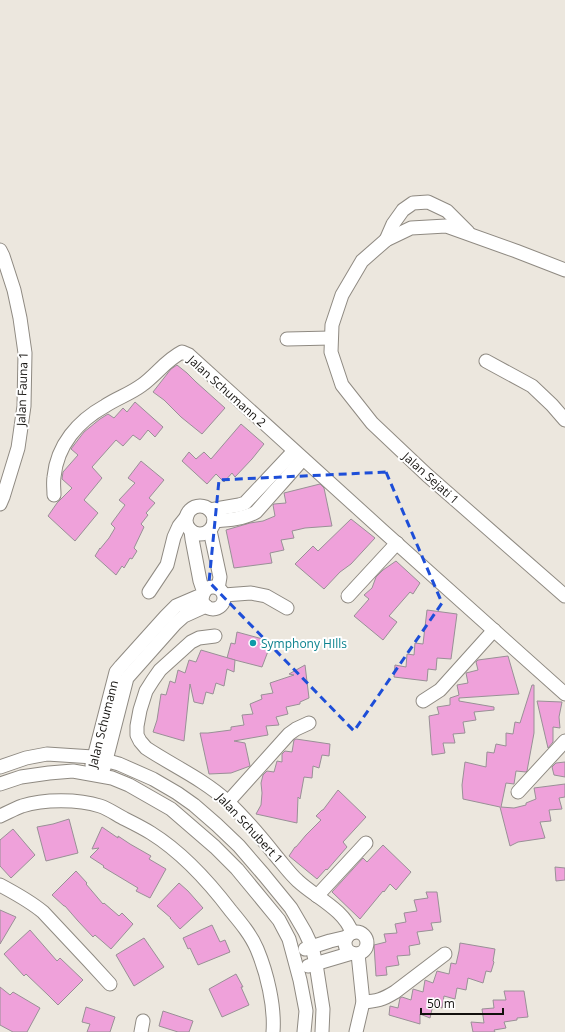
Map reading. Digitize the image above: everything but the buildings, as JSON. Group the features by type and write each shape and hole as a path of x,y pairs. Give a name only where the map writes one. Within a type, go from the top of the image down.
{"street":[{"path":"386,240 393,224 403,210 413,203 428,202 448,211 470,234"},
{"name":"Jalan Sejati 1","path":"565,270 446,226 411,228 386,240 362,261 342,295 332,325 331,338 331,352 342,385 372,423 427,475 565,596"},
{"name":"Jalan Fauna 1","path":"0,250 14,290 25,353 24,406 18,448 4,497 0,504"},
{"path":"287,339 331,338"},
{"name":"Jalan Schumann 2","path":"54,495 54,478 59,454 65,442 78,426 105,406 132,392 175,356 182,352 189,355 298,455"},
{"path":"486,361 532,386 565,420"},
{"path":"191,531 202,534 211,521 245,503 298,455"},
{"path":"211,521 244,517 256,512 298,455"},
{"path":"298,455 565,694"},
{"path":"245,503 256,512"},
{"path":"149,592 167,565 179,526 190,510 198,506 203,506 211,521 212,535 220,577 219,583 211,595 202,587 191,531 186,523 187,516"},
{"path":"348,596 396,543"},
{"name":"Jalan Schumann","path":"96,775 116,672 176,606 197,597 251,593 266,596 287,608"},
{"path":"423,701 440,690 494,630"},
{"name":"Jalan Schubert 1","path":"215,636 199,638 191,642 160,670 146,691 136,726 137,735 146,748 197,778 228,802 298,881 340,914 350,927 350,935"},
{"path":"228,802 289,734 309,723"},
{"path":"518,792 565,741"},
{"path":"0,767 26,758 47,754 99,759 119,764 153,779 194,805 239,846 291,908 312,947 323,1009 322,1032"},
{"path":"0,784 22,777 49,772 73,771 112,778 129,785 171,809 215,847 237,869 279,920 289,940 298,969 306,1011 304,1032"},
{"path":"0,816 24,806 70,800 101,806 151,833 168,845 203,878 229,908 252,939 257,949 271,998 273,1032"},
{"path":"317,896 366,843"},
{"path":"0,885 31,903 43,912 110,984"},
{"path":"293,952 350,935 355,932 362,934 367,942 366,949 361,953 298,969"},
{"path":"350,935 345,942 346,948 355,954 362,1002 356,1032"},
{"path":"362,1002 381,1000 391,995 445,954"}],"highlighted area":[{"path":"386,472 442,603 354,731 209,582 219,480"}],"place":[{"name":"Symphony HIlls","path":"253,643"}]}
